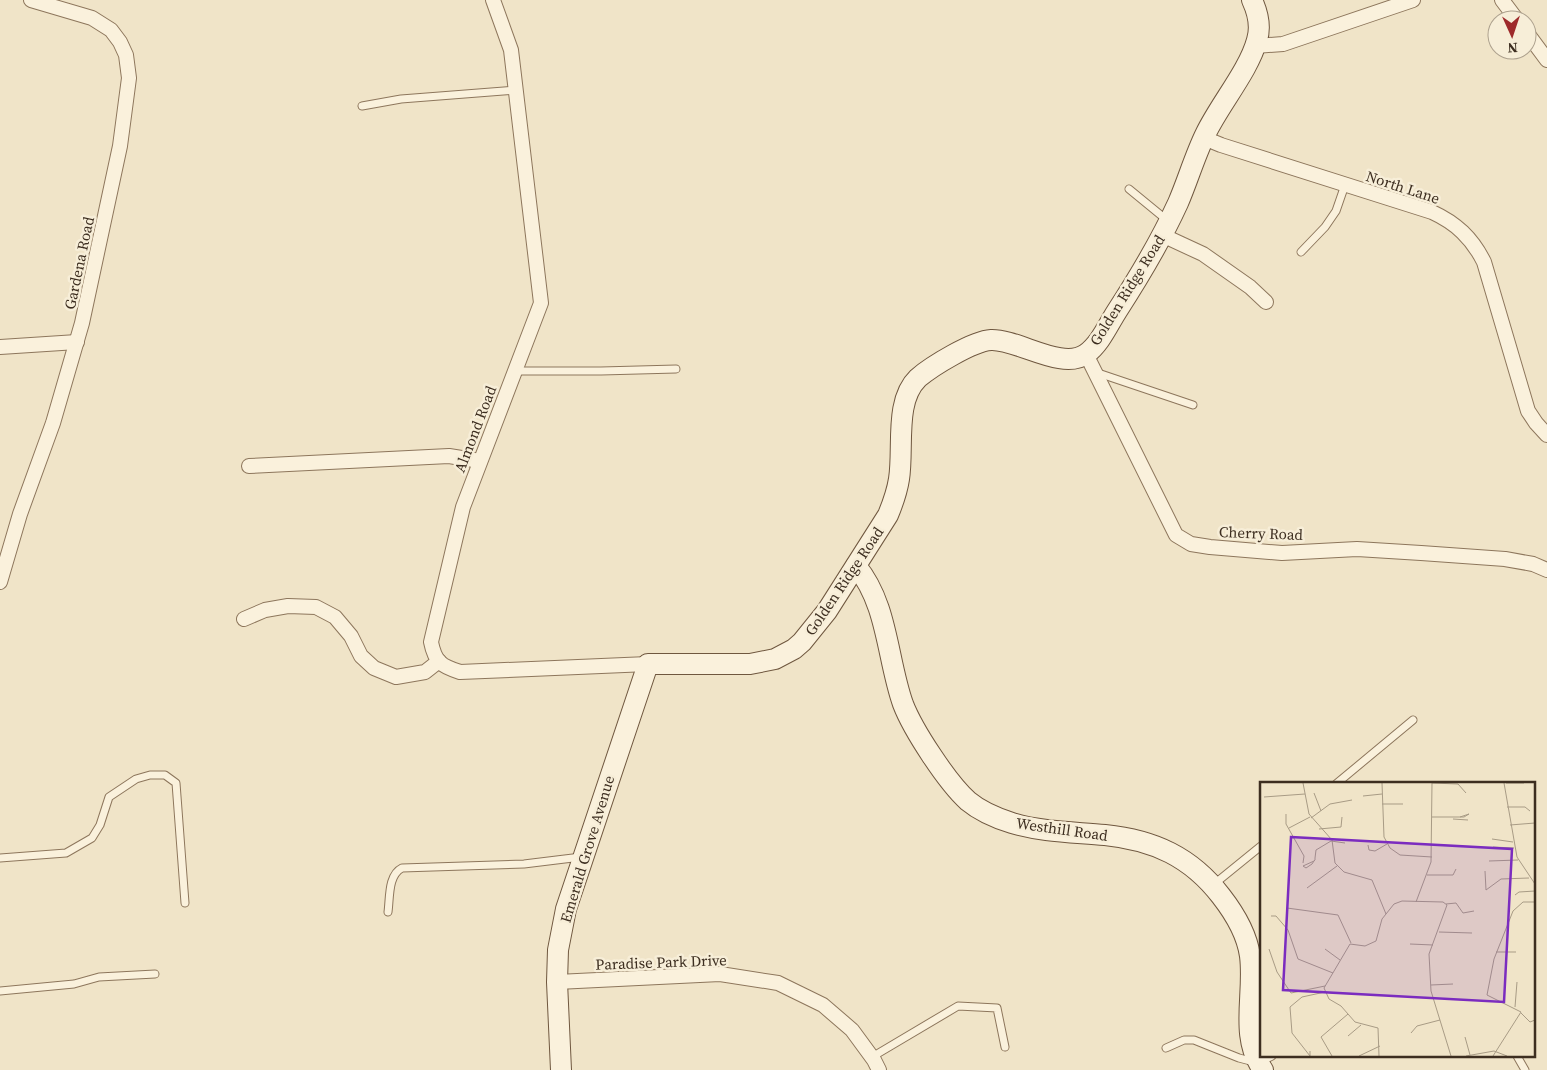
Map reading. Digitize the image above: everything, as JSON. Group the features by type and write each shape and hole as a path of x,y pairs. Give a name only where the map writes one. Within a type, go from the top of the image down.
{"street":[{"name":"Gardena Road","path":"0,582 20,514 53,423 77,342 87,304 120,146 127,100 128,67 126,55 120,42 107,27 80,14 31,0"},
{"name":"Almond Road","path":"439,661 433,653 431,642 462,507 541,303 511,50 493,0"},
{"path":"1255,46 1283,44 1413,0"},
{"name":"Golden Ridge Road","path":"648,664 750,664 763,662 785,654 802,642 827,612 880,530 893,503 899,480 904,405 907,393 918,378 966,348 990,340 1007,342 1064,359 1086,354 1108,326 1165,228 1204,138 1250,58 1259,29 1255,2"},
{"path":"1537,46 1547,60"},
{"name":"North Lane","path":"1204,138 1432,212 1454,224 1477,247 1484,262 1528,411 1547,435"},
{"path":"1165,228 1250,287 1266,302"},
{"path":"0,347 77,342"},
{"name":"Cherry Road","path":"1086,354 1176,535 1191,544 1282,553 1357,549 1505,559 1533,564 1547,570"},
{"path":"249,466 448,456 480,462"},
{"name":"Westhill Road","path":"856,566 872,593 887,636 897,681 909,716 940,768 968,801 986,813 1024,826 1058,832 1108,835 1156,845 1182,859 1213,885 1240,924 1248,944 1251,978 1249,1030 1252,1047 1260,1058"},
{"path":"244,619 265,610 288,606 316,606 335,617 350,636 361,656 374,668 396,677 425,672 439,661 443,667 460,672 648,664"},
{"name":"Emerald Grove Avenue","path":"562,1070 557,982 558,950 566,909 648,664"},
{"name":"Paradise Park Drive","path":"557,982 720,974 778,983 823,1004 852,1030 879,1070"}],"lane":[{"path":"362,106 410,98 516,90"},
{"path":"1301,252 1325,227 1336,211 1345,185"},
{"path":"1129,188 1165,228"},
{"path":"515,371 601,371 676,368"},
{"path":"1095,372 1193,405"},
{"path":"1338,782 1413,720"},
{"path":"0,858 66,853 92,838 100,825 109,797 136,779 150,775 164,775 176,783 185,903"},
{"path":"1213,885 1260,847"},
{"path":"388,912 393,877 402,868 524,864 583,856"},
{"path":"0,991 74,984 99,978 155,974"},
{"path":"872,1057 958,1006 997,1008 1005,1047"},
{"path":"1166,1048 1184,1040 1194,1040 1239,1058 1264,1063"},
{"path":"1518,1058 1525,1070"}]}
